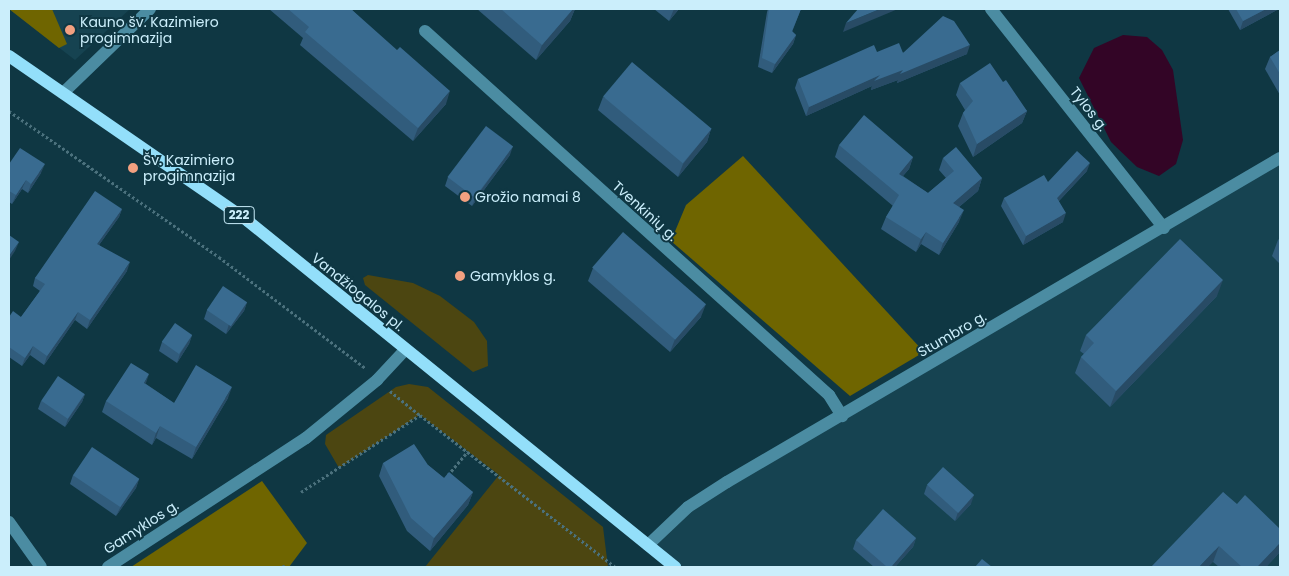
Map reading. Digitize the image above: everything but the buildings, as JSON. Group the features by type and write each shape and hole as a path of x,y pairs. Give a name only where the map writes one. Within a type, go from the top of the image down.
{"main road":[{"name":"Vandžiogalos pl.","path":"9,56 248,221 675,567"}],"street":[{"path":"63,93 150,9"},
{"name":"Tylos g.","path":"990,9 1164,228"},
{"name":"Tvenkinių g.","path":"425,31 829,395 842,416"},
{"name":"Stumbro g.","path":"648,545 688,507 1280,158"},
{"name":"Gamyklos g.","path":"108,567 285,452 377,380 406,350"},
{"path":"9,522 41,567"}],"path":[{"path":"9,111 219,257 358,361 377,380 420,415 615,567"},
{"path":"301,492 420,415"},
{"path":"443,481 468,451"}],"shaded area":[{"name":"Kauno šv. Kazimiero progimnazija","path":"9,9 130,9 75,60"},
{"path":"9,9 52,9 67,44 59,48"},
{"path":"1123,35 1147,37 1162,50 1173,70 1183,140 1176,164 1159,176 1137,167 1111,142 1079,78 1094,48"},
{"path":"743,156 924,352 850,396 671,241 686,205"},
{"path":"1280,158 1280,567 675,567 648,545 688,507"},
{"path":"368,275 413,283 440,296 474,322 487,341 488,366 473,372 365,285 363,278"},
{"path":"409,384 428,387 603,527 608,567 425,567 499,475 420,415 339,468 325,444 326,435 396,387"},
{"path":"262,481 307,543 289,567 131,567"}],"place":[{"name":"Kauno šv. Kazimiero progimnazija","path":"70,30"},
{"name":"Šv. Kazimiero progimnazija","path":"133,168"},
{"name":"Grožio namai 8","path":"465,197"},
{"name":"Gamyklos g.","path":"460,276"}]}
